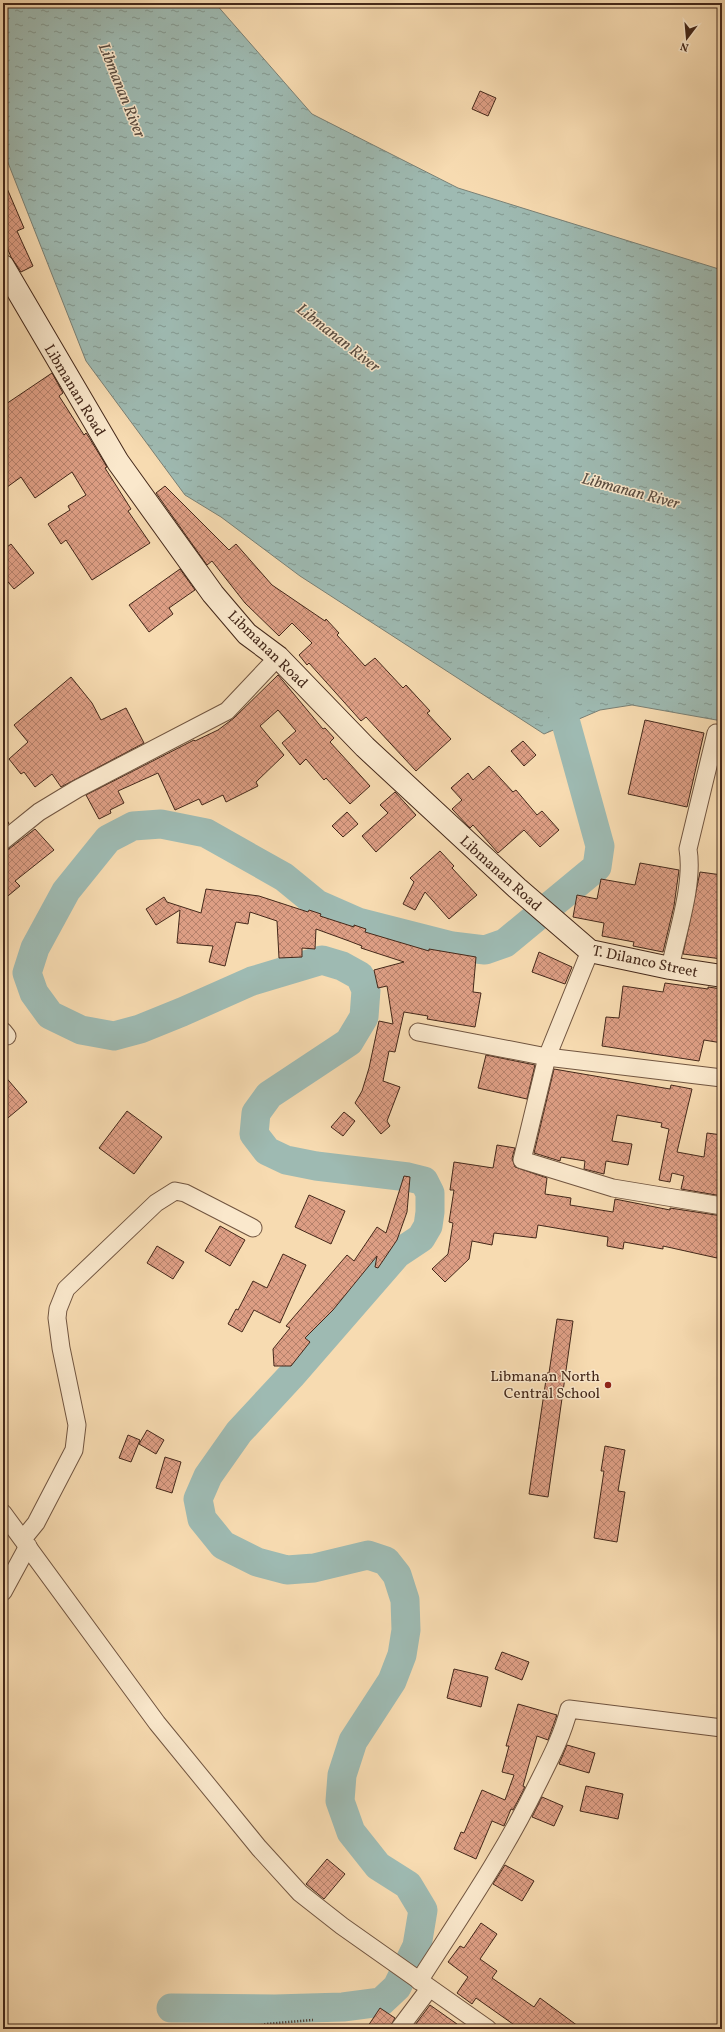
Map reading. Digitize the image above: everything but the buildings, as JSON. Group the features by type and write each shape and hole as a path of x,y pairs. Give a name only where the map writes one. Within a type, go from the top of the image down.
{"main road":[{"name":"Libmanan Road","path":"3,266 118,462 212,594 247,634 278,657 365,747 517,888 555,921"},
{"name":"T. Dilanco Street","path":"555,921 590,952 670,968 722,976"}],"street":[{"path":"3,841 39,812 77,789 227,711 278,657"},
{"path":"670,968 689,880 691,864 688,849 716,733"},
{"path":"590,952 547,1057 522,1160 613,1188 722,1206"},
{"path":"418,1032 547,1057 722,1078"},
{"path":"3,1592 26,1542 74,1450 77,1438 77,1425 61,1348 57,1318 58,1308 66,1290 156,1203 175,1191 185,1193 253,1228"},
{"path":"3,1513 26,1542 157,1723 259,1848 300,1893 342,1926 398,1964 488,2029"},
{"path":"399,2029 421,1982 522,1816 564,1730 569,1709 722,1728"}],"path":[{"path":"247,2029 266,2024 313,2020"}],"water":[{"name":"Libmanan River","path":"3,3 215,3 312,114 458,188 722,270 722,721 632,705 600,710 544,734 300,576 221,517 185,495 86,361 3,150"}],"waterway":[{"path":"171,2008 275,2009 343,2007 381,2002 397,1987 417,1946 423,1910 408,1885 378,1866 351,1832 340,1801 342,1775 353,1741 392,1681 402,1655 406,1630 405,1600 397,1575 386,1561 368,1555 314,1568 287,1570 257,1562 223,1545 202,1519 198,1499 208,1476 239,1432 291,1376 397,1254 421,1238 428,1226 430,1193 424,1181 408,1177 316,1166 286,1160 267,1151 254,1134 256,1113 269,1095 349,1042 364,1017 366,990 360,976 342,966 322,960 252,981 140,1029 114,1036 81,1030 50,1015 34,993 27,973 35,948 66,891 108,839 133,826 161,824 206,833 284,877 317,904 358,922 452,946 485,950 505,943 597,867 600,846 556,687"}],"place":[{"name":"Libmanan North Central School","path":"608,1385"}]}
